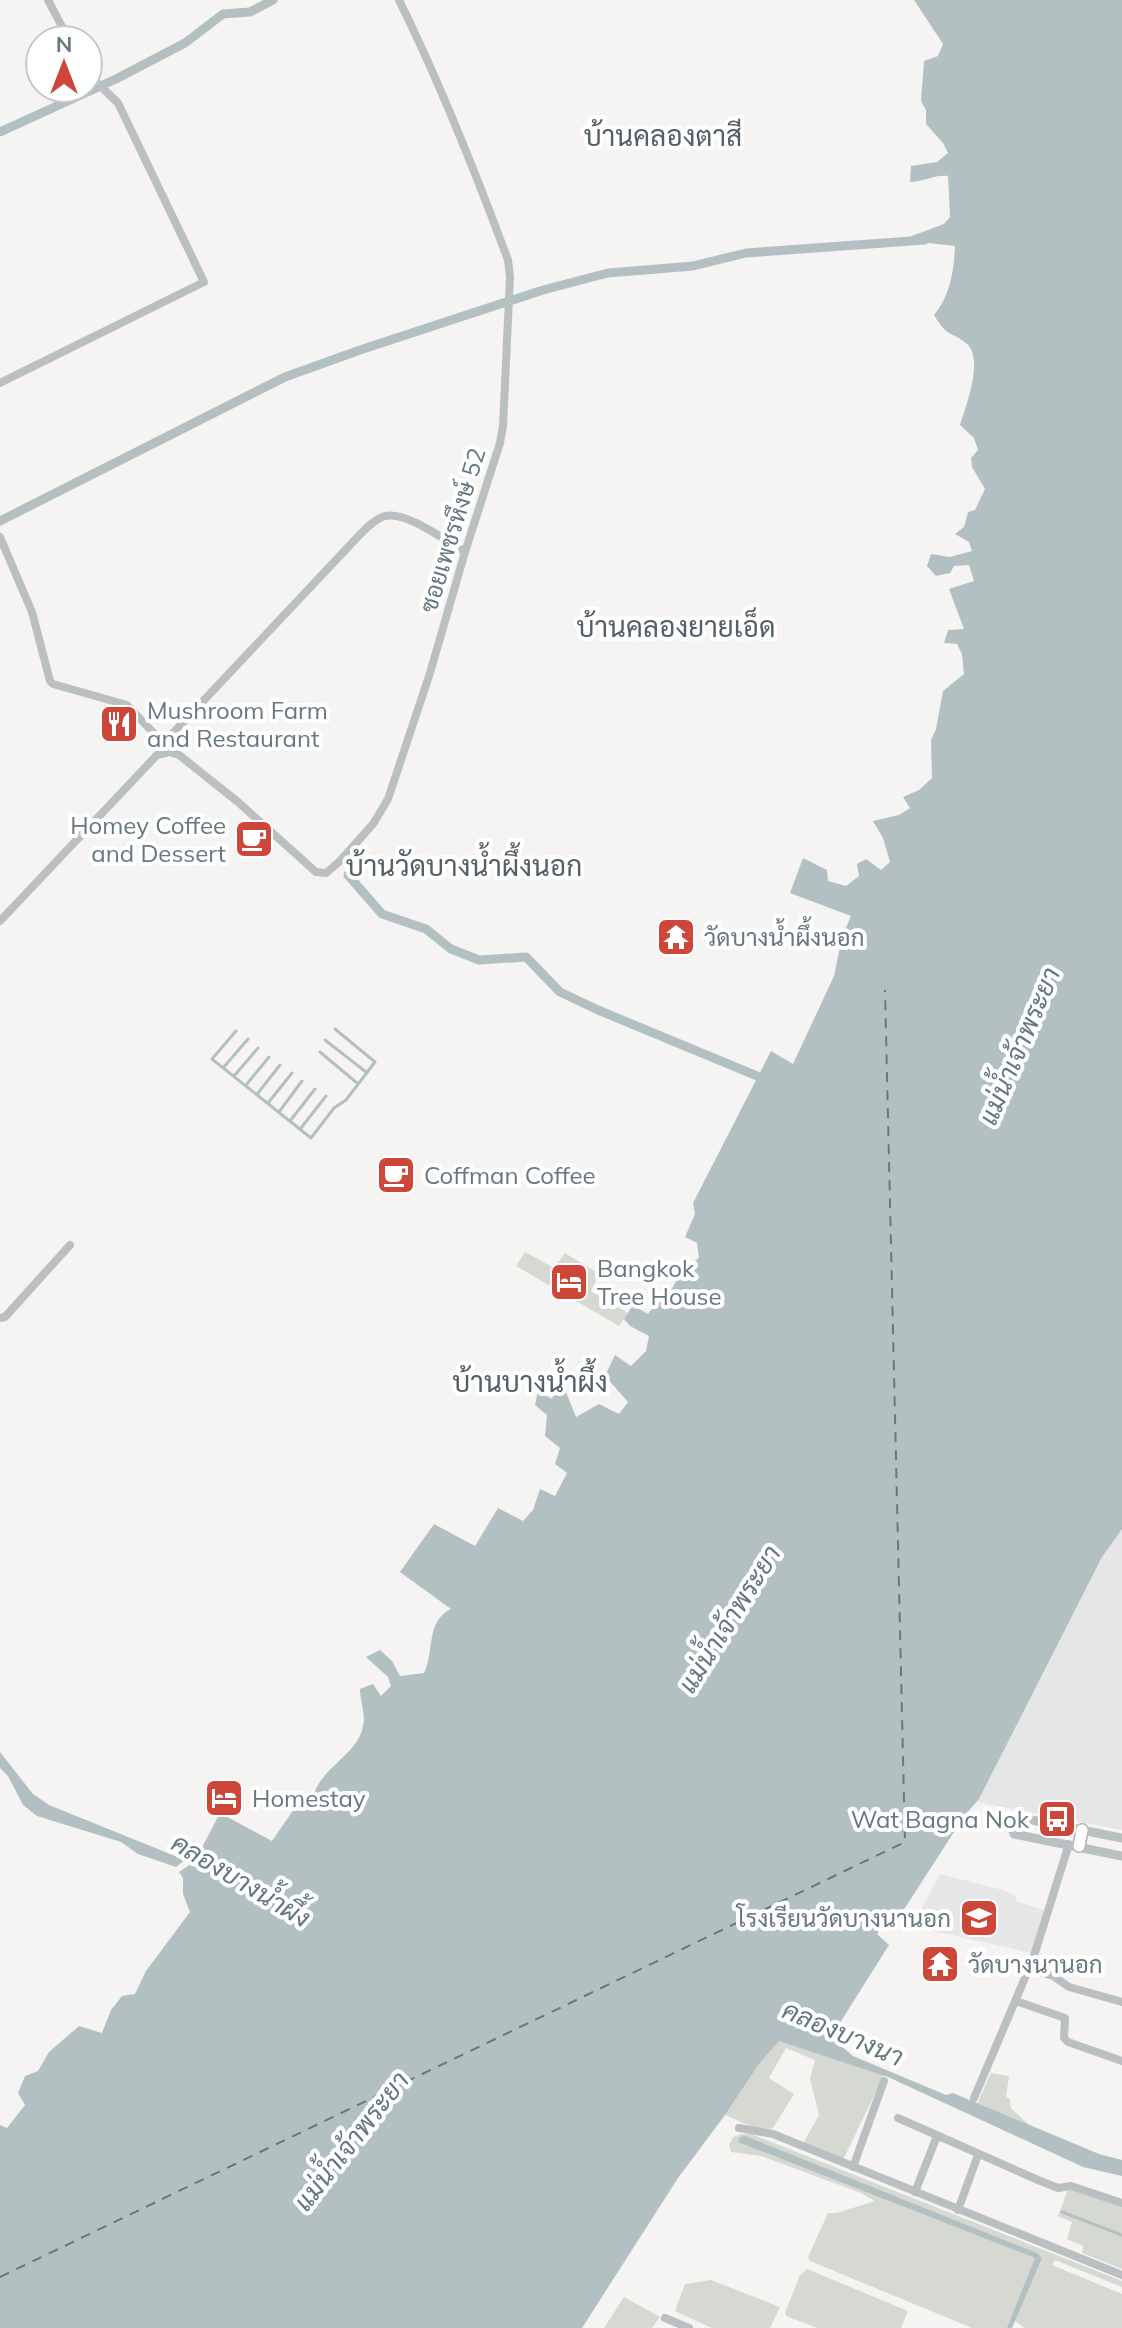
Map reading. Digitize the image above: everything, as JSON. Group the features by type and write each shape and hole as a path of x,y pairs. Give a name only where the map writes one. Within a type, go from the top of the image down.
{"main road":[{"path":"1074,1845 1082,1830"}],"street":[{"path":"48,0 61,24"},
{"name":"ซอยเพชรหึงษ์ 52","path":"168,752 179,755 238,802 299,859 316,872 326,873 373,824 388,799 430,673 500,443 509,281 508,260 468,151 399,0"},
{"path":"0,383 204,282 126,119 104,89"},
{"path":"168,752 173,733 376,521 386,516 397,516 414,522 465,552"},
{"path":"0,537 32,612 50,681 127,705 166,746 168,752"},
{"path":"0,921 157,755 168,752"},
{"path":"0,1318 5,1317 70,1245"},
{"path":"1122,1838 1017,1817 1013,1821 1014,1834 1122,1856"},
{"path":"974,2098 1029,1969 1074,1845"},
{"path":"1029,1969 1053,1976 1069,1987 1122,2002"},
{"path":"1016,2001 1065,2018 1064,2038 1068,2042 1122,2061"},
{"path":"853,2167 884,2081"},
{"path":"898,2118 1058,2188 1071,2186 1122,2203"},
{"path":"739,2128 773,2134 1122,2275"},
{"path":"915,2192 937,2136"},
{"path":"958,2210 978,2155"},
{"path":"665,2318 689,2328"}],"shaded area":[{"name":"Bangkok Tree House","path":"525,1252 554,1268 565,1253 599,1274 591,1291 628,1313 619,1326 516,1266"},
{"path":"1122,1529 1122,1830 977,1802 1102,1557"},
{"name":"โรงเรียนวัดบางนานอก","path":"940,1874 1003,1890 1016,1896 1016,1901 1044,1910 1031,1953 912,1926"},
{"path":"779,2041 884,2075 843,2160 804,2142 819,2115 810,2079 815,2060 786,2048 769,2078 794,2094 773,2128 755,2127 725,2115 759,2064"},
{"path":"991,2073 1009,2076 1006,2097 1010,2099 1011,2108 1030,2126 977,2104"},
{"path":"751,2134 1122,2281 1122,2287 1055,2260 1052,2265 1122,2294 1122,2328 1025,2328 1015,2321 1010,2328 972,2328 810,2261 808,2257 828,2213 875,2201 761,2156 731,2152 729,2145 733,2137"},
{"path":"1068,2189 1122,2207 1122,2269 1082,2253 1083,2246 1067,2239 1072,2222 1058,2216"},
{"path":"807,2269 908,2311 901,2328 818,2328 786,2316 800,2275"},
{"path":"711,2280 780,2307 770,2328 712,2328 675,2311 685,2284"},
{"path":"624,2297 660,2317 652,2328 604,2328"}],"water":[{"path":"914,0 1122,0 1122,1529 1102,1557 979,1799 965,1815 901,1914 894,1911 877,1934 889,1945 831,2037 853,2056 946,2095 953,2093 1099,2154 1122,2160 1122,2176 1083,2167 888,2077 779,2041 759,2064 678,2178 582,2328 0,2328 0,2125 7,2128 25,2105 18,2093 25,2076 38,2071 49,2052 79,2026 102,2033 111,2010 122,1996 135,1994 146,1971 190,1912 179,1872 197,1857 220,1813 272,1841 303,1796 315,1791 349,1751 360,1735 364,1722 360,1689 373,1684 381,1696 391,1686 388,1677 366,1657 380,1650 392,1661 400,1676 424,1673 437,1621 451,1609 400,1572 434,1524 475,1546 498,1508 523,1521 533,1510 540,1489 555,1496 567,1473 555,1464 560,1448 545,1436 547,1415 535,1405 538,1391 552,1399 560,1377 576,1417 599,1404 619,1414 628,1402 605,1376 615,1355 631,1366 646,1351 649,1336 630,1326 624,1319 633,1305 648,1314 668,1295 684,1269 699,1258 697,1243 685,1237 695,1214 693,1203 771,1051 793,1064 834,976 842,937 851,916 790,893 803,858 827,870 828,881 846,886 859,876 857,864 866,859 881,870 890,862 883,838 873,821 899,815 910,808 903,797 919,790 932,778 931,740 943,691 964,674 962,654 957,644 944,643 948,630 964,629 949,589 974,581 969,565 954,566 950,573 936,576 927,566 931,554 950,557 972,551 969,542 955,534 964,527 968,512 975,510 985,489 972,467 971,458 978,450 974,438 960,425 974,371 972,351 962,340 943,328 934,315 950,283 955,246 901,240 944,224 950,217 948,176 910,182 911,166 937,162 948,153 926,124 926,110 921,101 924,61 938,56 943,44"},
{"path":"0,1752 33,1794 49,1805 185,1860 176,1867 138,1854 121,1842 37,1816 23,1805 8,1776 0,1768"},
{"path":"745,2136 1037,2253 1042,2258 1012,2328 1007,2328 1035,2258 738,2142 740,2137"}],"waterway":[{"path":"0,132 116,79 185,43 223,14 250,12 273,0"},
{"path":"0,521 285,377 543,290 608,273 693,266 746,253 925,240"},
{"path":"348,875 382,914 426,929 451,949 479,960 526,957 560,992 767,1080"},
{"path":"236,1031 212,1059 311,1138 375,1062 335,1029"},
{"path":"223,1068 248,1039"},
{"path":"325,1040 366,1072"},
{"path":"234,1076 258,1048"},
{"path":"320,1052 357,1083"},
{"path":"246,1085 269,1057"},
{"path":"258,1093 280,1065"},
{"path":"268,1103 292,1073"},
{"path":"279,1112 302,1081"},
{"path":"290,1121 315,1089"},
{"path":"301,1128 326,1096"},
{"path":"1062,2212 1122,2235"}],"ferry route":[{"path":"0,2277 905,1842 885,990"}],"place":[{"name":"Mushroom Farm and Restaurant","path":"119,724"},
{"name":"Homey Coffee and Dessert","path":"254,839"},
{"name":"วัดบางน้ำผึ้งนอก","path":"676,937"},
{"name":"Coffman Coffee","path":"396,1175"},
{"name":"Bangkok Tree House","path":"569,1282"},
{"name":"Homestay","path":"224,1798"},
{"name":"Wat Bagna Nok","path":"1057,1819"},
{"name":"โรงเรียนวัดบางนานอก","path":"979,1918"},
{"name":"วัดบางนานอก","path":"940,1964"}],"district":[{"name":"บ้านคลองตาสี","path":"663,135"},
{"name":"บ้านคลองยายเอ็ด","path":"676,626"},
{"name":"บ้านวัดบางน้ำผึ้งนอก","path":"464,865"},
{"name":"บ้านบางน้ำผึ้ง","path":"530,1381"}],"water label":[{"name":"แม่น้ำเจ้าพระยา","path":"1019,1046"},
{"name":"แม่น้ำเจ้าพระยา","path":"729,1619"},
{"name":"คลองบางน้ำผึ้ง","path":"241,1880"},
{"name":"คลองบางนา","path":"843,2033"},
{"name":"แม่น้ำเจ้าพระยา","path":"351,2141"}]}
